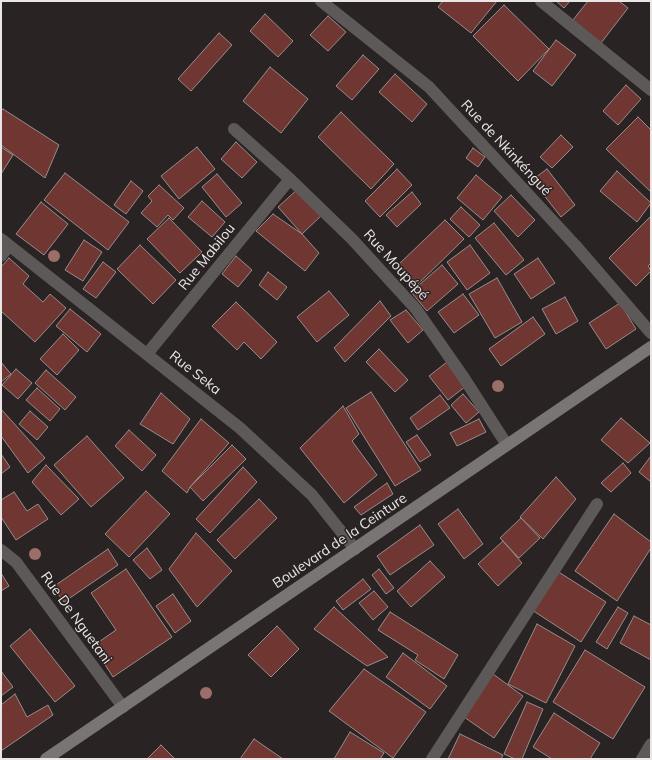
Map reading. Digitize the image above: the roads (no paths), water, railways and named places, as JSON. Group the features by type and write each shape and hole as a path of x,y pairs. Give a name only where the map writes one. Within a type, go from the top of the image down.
{"street":[{"name":"Rue de Nkinkéngué","path":"321,1 429,87 575,245 651,333"},
{"path":"541,1 651,90"},
{"name":"Rue Moupépé","path":"234,129 290,179 352,239 416,309 464,378 507,445"},
{"name":"Rue Mabilou","path":"147,354 290,179"},
{"path":"1,256 5,242"},
{"name":"Rue Seka","path":"5,242 246,433 312,495 355,549"},
{"name":"Boulevard de la Ceinture","path":"46,759 651,347"},
{"path":"432,759 597,504"},
{"name":"Rue De Nguetani","path":"1,550 16,562 123,708"},
{"path":"642,759 651,744"}]}
